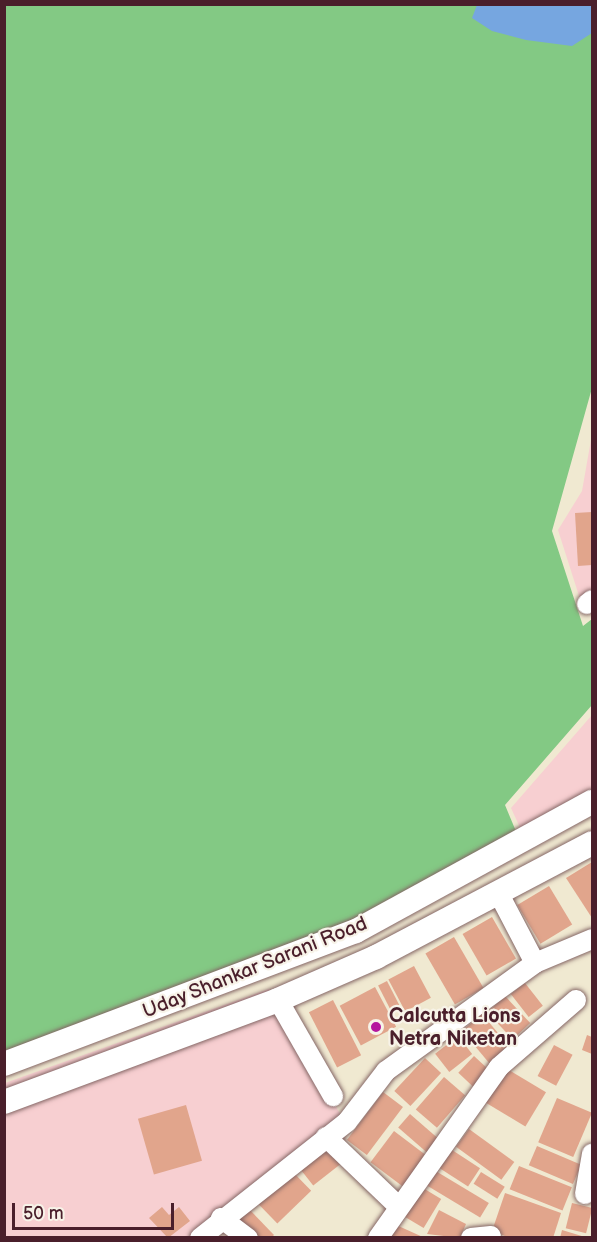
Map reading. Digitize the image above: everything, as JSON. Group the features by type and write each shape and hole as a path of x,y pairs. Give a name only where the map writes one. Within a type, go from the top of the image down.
{"street":[{"name":"Uday Shankar Sarani Road","path":"4,1064 356,932 592,802"},
{"name":"Uday Shankar Sarani Road","path":"4,1102 278,1000 499,894 592,843"},
{"path":"499,894 535,963"},
{"path":"200,1238 221,1218 347,1122 386,1071 535,963 592,939"},
{"path":"278,1000 333,1096"},
{"path":"378,1238 499,1067 576,1000"},
{"path":"326,1137 399,1207"},
{"path":"585,1194 592,1154"},
{"path":"221,1218 248,1238"},
{"path":"471,1238 491,1236"}],"shaded area":[{"path":"592,434 592,589 580,599 558,530 582,491"},
{"path":"592,715 592,815 529,847 511,808"},
{"path":"269,989 343,1119 192,1237 5,1238 5,1083"}],"green space":[{"path":"5,5 592,5 592,388 552,531 583,626 592,619 592,705 505,805 523,848 5,1067"}],"water":[{"path":"477,5 592,5 592,33 572,46 526,40 492,31 472,18"}],"building":[{"path":"592,512 592,565 578,566 575,513"},
{"path":"592,862 592,918 566,878"},
{"path":"549,886 572,925 540,944 517,905"},
{"path":"492,917 516,959 487,976 463,934"},
{"path":"454,937 484,988 455,1005 425,953"},
{"path":"414,966 431,998 405,1011 388,980"},
{"path":"387,981 399,1005 390,1010 378,986"},
{"path":"525,983 543,1006 529,1017 511,994"},
{"path":"375,987 396,1027 361,1046 340,1006"},
{"path":"505,996 530,1023 513,1039 487,1012"},
{"path":"333,1000 361,1055 337,1068 309,1012"},
{"path":"482,1014 511,1048 491,1065 462,1031"},
{"path":"587,1035 592,1037 592,1054 582,1050"},
{"path":"458,1036 472,1054 449,1072 435,1054"},
{"path":"554,1045 573,1055 556,1086 538,1076"},
{"path":"474,1056 489,1070 474,1087 458,1073"},
{"path":"425,1058 441,1073 410,1106 394,1091"},
{"path":"504,1067 546,1092 525,1127 483,1101"},
{"path":"444,1077 465,1095 437,1128 416,1109"},
{"path":"383,1092 403,1107 367,1155 347,1140"},
{"path":"557,1098 592,1113 573,1157 538,1142"},
{"path":"186,1105 202,1161 154,1175 138,1119"},
{"path":"410,1114 440,1140 428,1154 398,1128"},
{"path":"469,1129 514,1162 501,1180 456,1147"},
{"path":"394,1131 428,1157 405,1188 371,1162"},
{"path":"329,1144 343,1162 313,1186 299,1167"},
{"path":"537,1146 581,1165 573,1184 529,1165"},
{"path":"449,1148 480,1168 468,1187 437,1166"},
{"path":"519,1166 572,1187 562,1211 510,1189"},
{"path":"291,1170 311,1191 277,1224 257,1203"},
{"path":"434,1170 489,1203 480,1218 425,1185"},
{"path":"481,1172 505,1187 497,1199 474,1184"},
{"path":"418,1185 441,1199 424,1228 400,1214"},
{"path":"505,1193 561,1213 553,1238 510,1238 492,1231"},
{"path":"572,1203 592,1208 586,1233 566,1228"},
{"path":"162,1207 169,1215 179,1207 190,1221 168,1238 149,1218"},
{"path":"248,1208 274,1235 271,1238 252,1238 236,1220"},
{"path":"439,1210 466,1224 460,1238 427,1234"},
{"path":"394,1224 425,1238 388,1238"},
{"path":"562,1230 585,1237 585,1238 560,1238"}],"place":[{"name":"Calcutta Lions Netra Niketan","path":"376,1027"}]}
